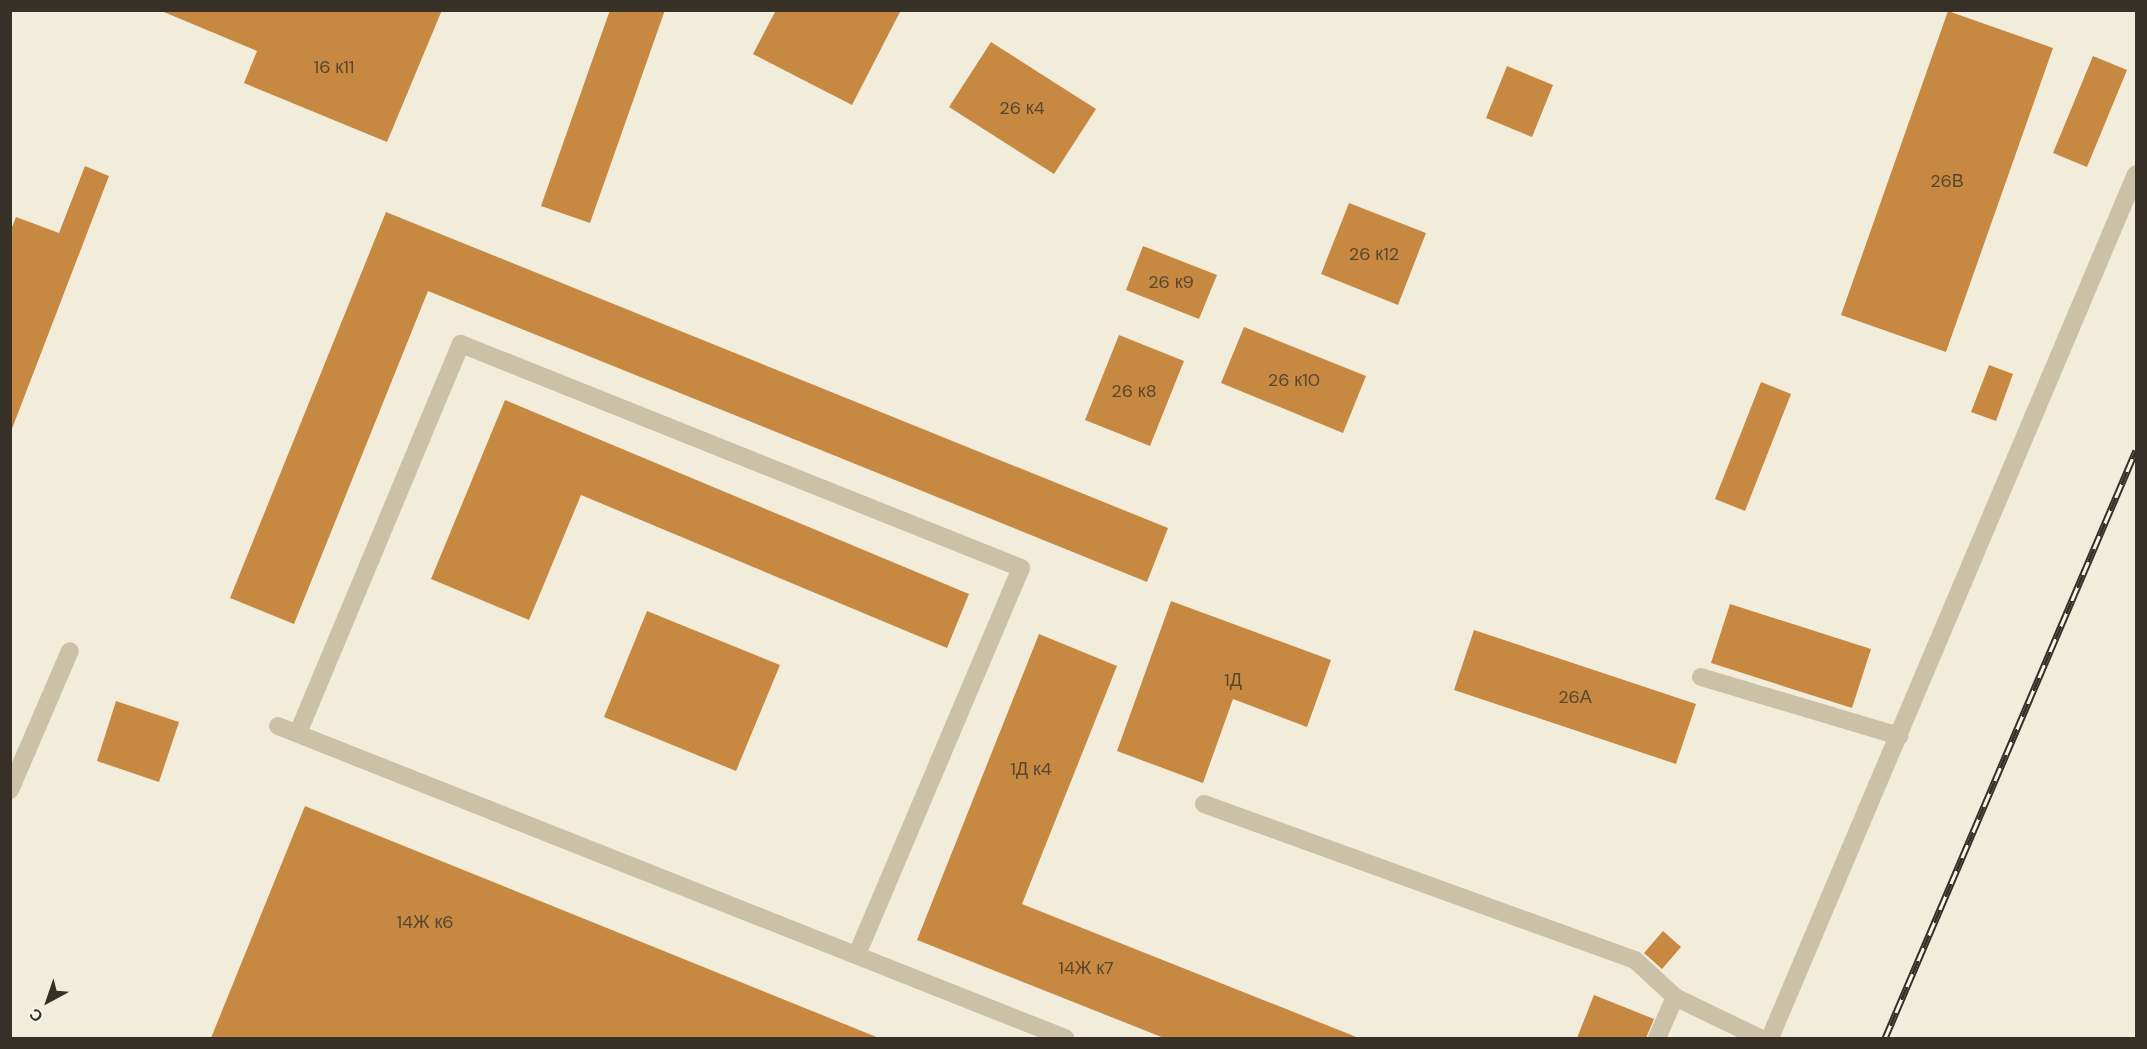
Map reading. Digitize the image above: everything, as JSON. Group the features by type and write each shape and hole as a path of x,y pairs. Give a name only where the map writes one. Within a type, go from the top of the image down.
{"lane":[{"path":"1770,1038 2136,174"},
{"path":"298,734 461,344 494,357 1021,568 857,956"},
{"path":"10,790 70,651"},
{"path":"1701,677 1899,736"},
{"path":"278,726 1065,1038"},
{"path":"1204,804 1635,960 1675,997 1760,1038"},
{"path":"1657,1038 1675,997"}],"building":[{"path":"159,10 442,10 387,142 244,83 257,51"},
{"path":"610,10 665,10 590,223 541,206"},
{"path":"776,10 901,10 852,105 753,54"},
{"path":"1948,11 2053,48 1946,352 1841,315"},
{"path":"991,42 1096,109 1054,174 949,107"},
{"path":"2093,56 2127,70 2087,167 2053,153"},
{"path":"1507,66 1553,85 1532,137 1486,118"},
{"path":"85,166 109,176 10,434 10,232 16,217 59,233"},
{"path":"1349,203 1426,233 1398,305 1321,274"},
{"path":"386,212 1168,528 1147,582 428,291 294,624 230,598"},
{"path":"1143,246 1217,275 1199,319 1126,290"},
{"path":"1244,327 1366,376 1343,433 1221,383"},
{"path":"1119,335 1184,361 1150,446 1085,420"},
{"path":"1989,365 2013,374 1996,421 1971,412"},
{"path":"1761,382 1791,394 1745,511 1715,499"},
{"path":"505,400 969,594 947,648 581,495 529,620 431,579"},
{"path":"1171,601 1331,660 1307,727 1233,699 1203,783 1117,751"},
{"path":"1730,604 1871,649 1852,708 1711,663"},
{"path":"647,611 780,665 736,771 604,717"},
{"path":"1474,630 1696,704 1676,764 1454,690"},
{"path":"1039,634 1117,666 1022,904 1359,1038 1164,1038 917,940"},
{"path":"116,701 179,722 159,782 97,761"},
{"path":"305,806 879,1038 211,1038"},
{"path":"1663,931 1681,947 1662,969 1644,953"},
{"path":"1594,995 1654,1019 1646,1038 1577,1038"}],"railway":[{"path":"1885,1038 2136,450"}]}
